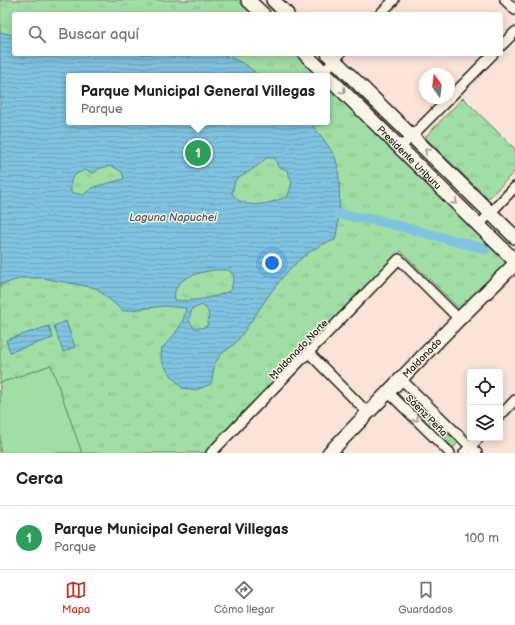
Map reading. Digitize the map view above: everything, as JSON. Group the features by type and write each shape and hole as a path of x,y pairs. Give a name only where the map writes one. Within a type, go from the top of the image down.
{"street":[{"path":"248,0 261,12"},
{"path":"273,0 285,12"},
{"path":"382,12 394,0"},
{"path":"505,0 515,10"},
{"path":"503,44 515,32"},
{"name":"Presidente Uriburu","path":"307,56 324,72"},
{"path":"324,72 334,56"},
{"name":"Presidente Uriburu","path":"334,56 411,136 491,212 515,237"},
{"path":"400,148 491,56"},
{"name":"Presidente Uriburu","path":"330,78 515,261"},
{"path":"479,225 515,187"},
{"name":"Maldonado Norte","path":"211,453 399,259 459,319"},
{"name":"Maldonado","path":"329,453 459,319 515,264"},
{"path":"309,353 368,413"},
{"name":"Sáenz Peña","path":"401,378 471,451"},
{"name":"Sáenz Peña","path":"388,392 450,453"},
{"path":"503,413 515,400"},
{"path":"471,451 477,441"}],"green space":[{"path":"0,0 241,0 253,12 12,12 12,56 298,56 315,73 66,73 66,125 330,125 330,88 507,263 461,311 401,251 204,453 0,453"},
{"path":"463,98 515,149 515,171 488,199 425,137"},
{"path":"51,365 82,453 0,453 0,383"},
{"path":"409,395 458,443 453,448 404,400"}],"water":[{"name":"Laguna Napuchei","path":"0,32 12,35 12,56 226,56 243,63 256,73 66,73 66,125 312,125 330,148 335,157 339,175 340,198 335,240 319,246 304,256 291,268 279,282 237,341 219,357 215,365 211,384 196,390 182,388 167,370 161,358 162,348 174,335 183,320 186,308 164,306 123,311 96,288 43,278 22,278 0,285","holes":["266,158 275,158 278,167 287,170 292,183 288,196 271,202 259,204 248,204 239,201 232,194 235,180 259,165","112,166 122,172 124,179 94,187 83,195 71,192 71,180 75,175 84,170 94,173 100,168","214,270 228,270 234,275 231,290 204,299 175,300 177,286 181,282 193,275","202,305 208,312 209,319 207,326 194,328 189,320 192,309"]},
{"path":"66,321 75,347 63,352 54,326"},
{"path":"49,326 53,338 10,352 6,340"}],"waterway":[{"path":"338,214 380,221 486,249"}],"place":[{"name":"Parque Municipal General Villegas","path":"198,153"}]}
